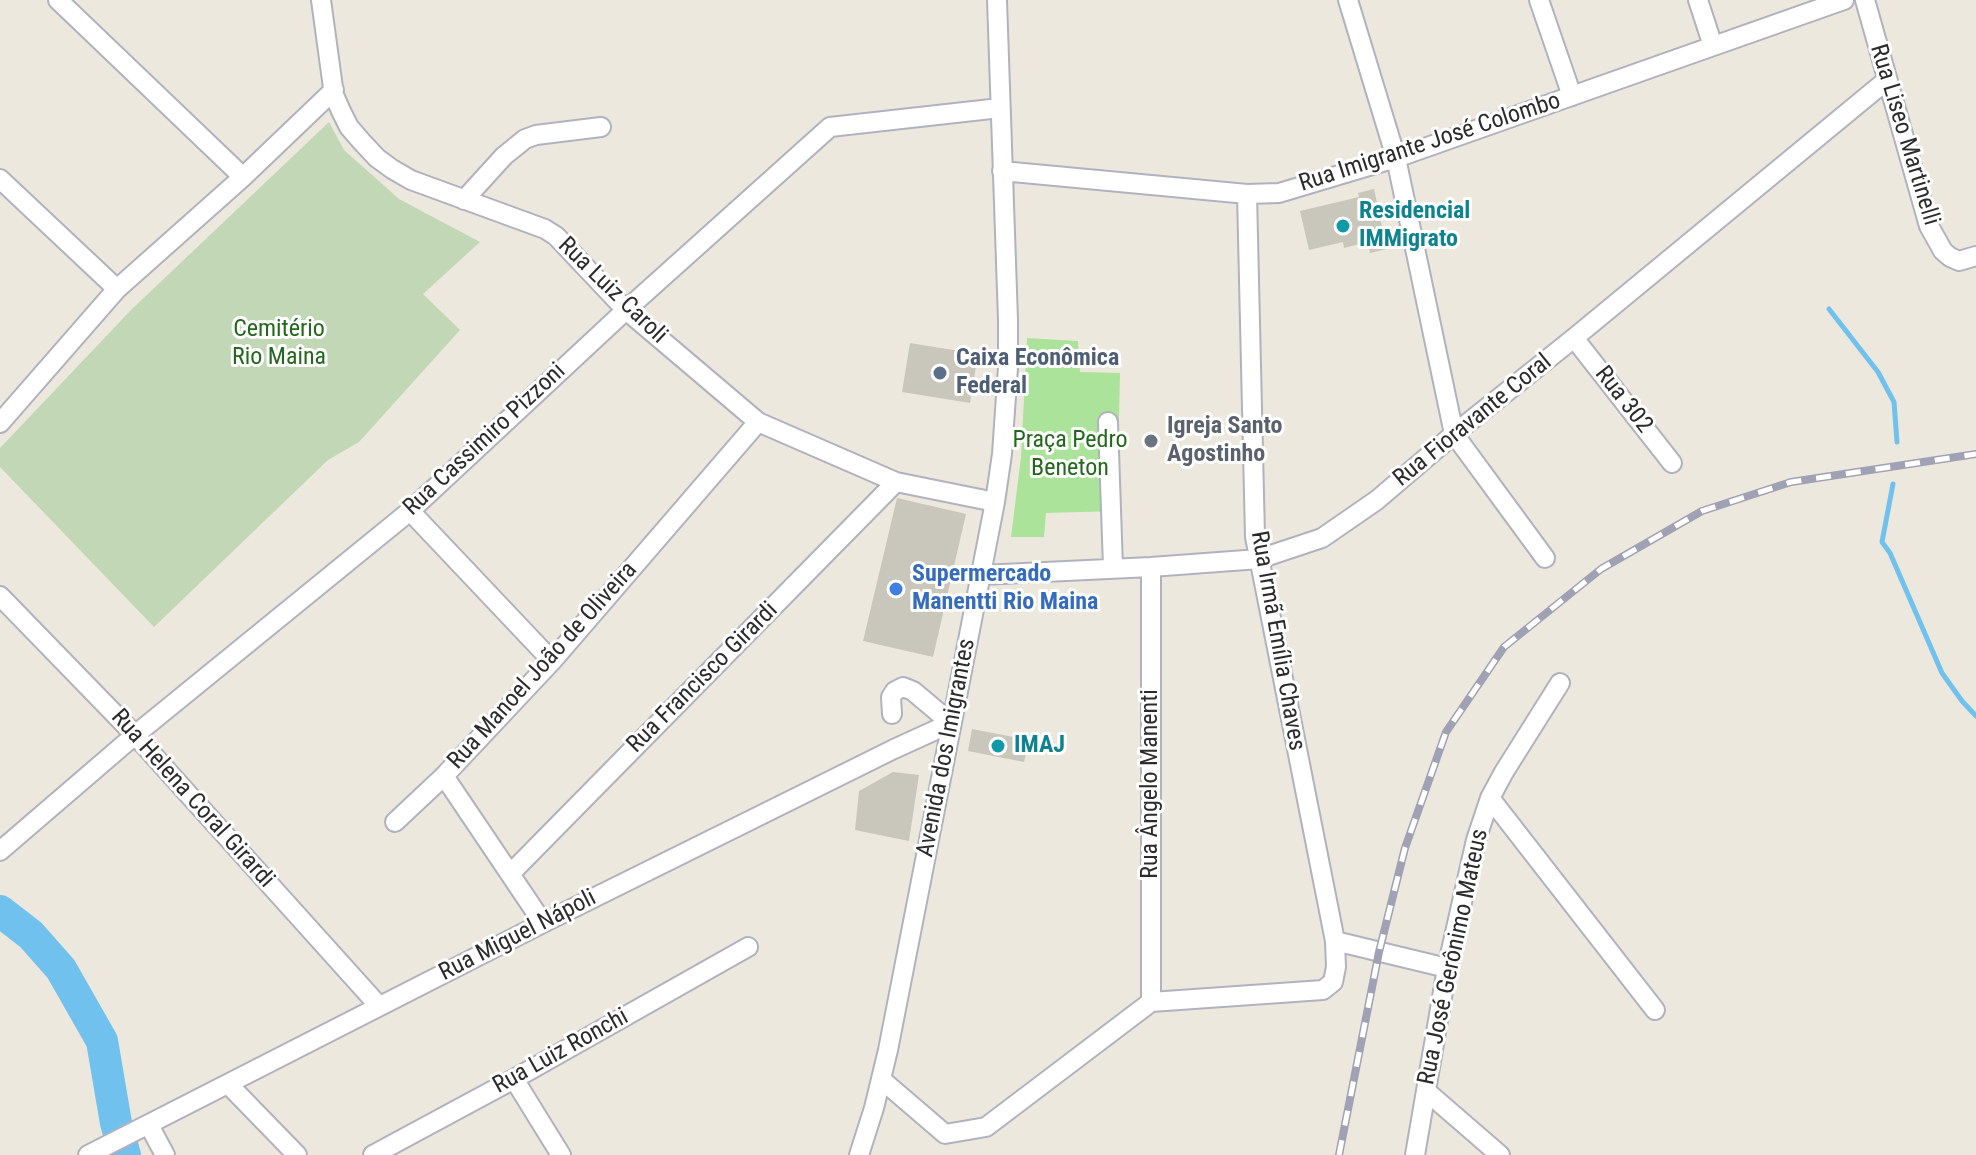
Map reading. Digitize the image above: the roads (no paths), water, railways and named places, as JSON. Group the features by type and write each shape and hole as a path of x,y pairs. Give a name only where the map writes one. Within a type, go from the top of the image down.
{"street":[{"path":"58,0 243,177"},
{"name":"Rua Luiz Caroli","path":"321,0 334,90 341,111 349,127 377,158 411,180 545,229 556,236 626,310 758,422 896,482 995,502"},
{"name":"Avenida dos Imigrantes","path":"859,1155 882,1080 1002,454 1008,320 997,0"},
{"path":"1348,0 1396,158 1454,434 1545,558"},
{"path":"1539,0 1572,96"},
{"path":"1698,0 1713,46"},
{"name":"Rua Imigrante José Colombo","path":"1002,171 1247,194 1279,193 1396,158 1844,0"},
{"name":"Rua Liseo Martinelli","path":"1865,0 1929,226 1943,251 1950,257 1967,258"},
{"name":"Rua Fioravante Coral","path":"981,575 1259,559 1322,538 1377,500 1887,80"},
{"path":"0,423 117,289 243,177 334,90"},
{"name":"Rua Cassimiro Pizzoni","path":"0,851 135,735 410,511 626,310 830,127 1000,108"},
{"path":"464,200 510,149 525,139 601,127"},
{"path":"0,179 117,289"},
{"name":"Rua Irmã Emília Chaves","path":"1151,1002 1323,990 1333,982 1336,967 1335,941 1255,537 1247,194"},
{"name":"Rua 302","path":"1574,338 1672,463"},
{"name":"Rua Manoel João de Oliveira","path":"543,923 444,776 552,661 758,422"},
{"path":"1108,422 1113,568"},
{"name":"Rua Francisco Girardi","path":"510,874 896,482"},
{"path":"410,511 552,661"},
{"name":"Rua Ângelo Manenti","path":"1151,567 1151,1002"},
{"name":"Rua Helena Coral Girardi","path":"0,596 135,735 379,1006"},
{"name":"Rua José Gerônimo Mateus","path":"1415,1155 1447,968 1476,840 1490,798 1560,683"},
{"path":"892,714 891,697 903,687 913,691 951,723"},
{"name":"Rua Miguel Nápoli","path":"92,1153 543,923 951,723"},
{"path":"395,822 444,776"},
{"path":"1490,798 1655,1010"},
{"path":"1335,941 1447,968"},
{"name":"Rua Luiz Ronchi","path":"373,1155 748,947"},
{"path":"882,1080 945,1134 986,1127 1151,1002"},
{"path":"514,1079 561,1155"},
{"path":"228,1084 297,1155"},
{"path":"1426,1091 1500,1155"},
{"path":"149,1125 165,1155"}],"waterway":[{"path":"1829,309 1878,372 1894,402 1897,442"},
{"path":"1893,484 1882,542 1890,553 1942,673 1976,716"},
{"path":"0,911 31,935 61,969 102,1041 116,1123 125,1155"}],"railway":[{"path":"1339,1155 1379,952 1405,848 1446,732 1504,647 1601,569 1702,511 1791,482 1976,454"}],"place":[{"name":"Residencial IMMigrato","path":"1343,226"},
{"name":"Caixa Econômica Federal","path":"940,373"},
{"name":"Igreja Santo Agostinho","path":"1151,441"},
{"name":"Supermercado Manentti Rio Maina","path":"896,589"},
{"name":"IMAJ","path":"998,746"}],"park label":[{"name":"Cemitério Rio Maina","path":"279,344"},
{"name":"Praça Pedro Beneton","path":"1070,455"}]}
